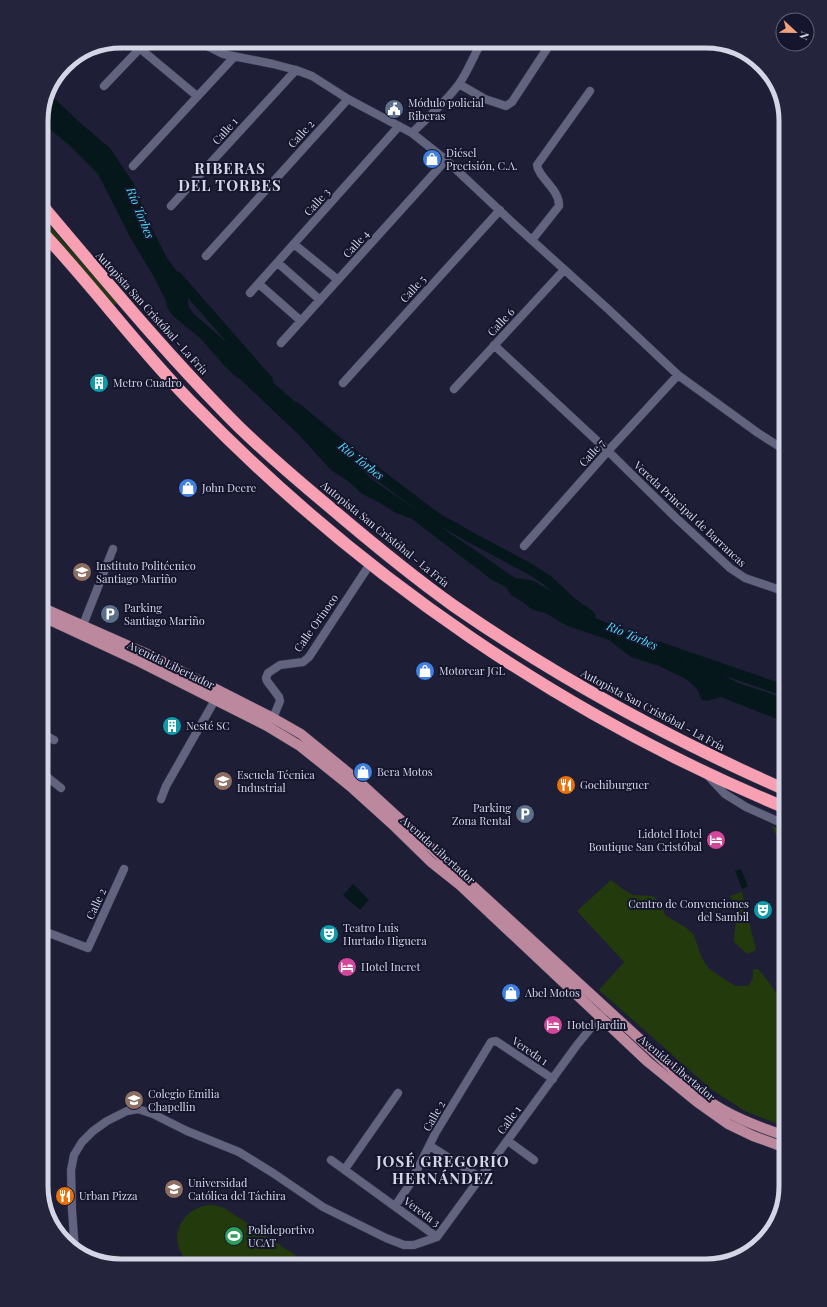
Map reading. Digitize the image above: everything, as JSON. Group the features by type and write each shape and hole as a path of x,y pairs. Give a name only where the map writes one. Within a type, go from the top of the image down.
{"highway":[{"name":"Autopista San Cristóbal - La Fría","path":"48,212 108,284 186,371 240,427 289,473 407,571 454,606 528,655 594,695 677,739 779,787"},
{"path":"48,238 199,411 236,448 309,514 370,564 495,654 628,734 705,772 779,805"}],"main road":[{"name":"Avenida Libertador","path":"48,611 81,630 267,726 300,746 392,824 431,862 460,885 648,1062 728,1124 753,1136 779,1145"},
{"name":"Avenida Libertador","path":"48,618 145,653 273,718 301,734 356,779 703,1097 718,1108 761,1128 779,1134"}],"street":[{"path":"210,48 234,57 296,70 312,76 348,99 412,133 446,160 678,375 758,433 779,446"},
{"path":"412,133 447,99 459,84 478,48"},
{"path":"459,84 485,99 506,106 512,102 547,48"},
{"path":"104,86 140,50 197,96"},
{"path":"133,166 234,57"},
{"name":"Calle 1","path":"171,206 296,70"},
{"path":"532,240 559,206 559,201 537,165 590,91"},
{"name":"Calle 2","path":"206,256 348,99"},
{"name":"Calle 3","path":"250,293 399,126"},
{"name":"Calle 4","path":"281,343 446,160"},
{"name":"Calle 5","path":"343,383 500,210"},
{"path":"294,244 338,280"},
{"path":"278,263 320,300"},
{"name":"Calle 6","path":"454,389 564,270"},
{"path":"259,284 301,321"},
{"name":"Vereda Principal de Barrancas","path":"494,346 608,451 674,516 730,568 745,578 779,590"},
{"name":"Calle 7","path":"524,546 678,375"},
{"path":"81,630 113,549"},
{"name":"Calle Orinoco","path":"273,718 280,701 279,697 267,682 266,678 268,673 280,665 303,662 309,657 370,564"},
{"path":"161,799 166,786 215,700"},
{"path":"48,737 54,740"},
{"path":"705,772 725,794 746,807 779,822"},
{"path":"48,778 61,788"},
{"name":"Calle 2","path":"48,933 88,948 124,869"},
{"name":"Calle 1","path":"437,1237 553,1079 607,1009"},
{"name":"Calle 2","path":"395,1206 410,1184 436,1132 489,1044 496,1041"},
{"name":"Vereda 1","path":"496,1041 553,1079"},
{"path":"345,1169 398,1093"},
{"path":"75,1242 71,1170 74,1155 82,1142 93,1131 107,1121 127,1111 138,1109 154,1114 187,1131 239,1152 323,1207 386,1238 404,1245 414,1245 437,1237"},
{"path":"508,1141 534,1160"},
{"path":"430,1146 481,1178"},
{"name":"Vereda 3","path":"331,1160 437,1237"}],"green space":[{"path":"48,224 117,303 114,305 48,231"},
{"path":"772,826 779,829 779,842"},
{"path":"611,880 633,895 653,896 662,905 665,915 685,927 694,935 701,956 709,969 735,986 748,986 753,978 753,969 758,969 779,998 779,1124 745,1111 711,1089 599,990 624,962 577,911"},
{"path":"742,892 756,950 747,954 734,942 736,913 730,896"},
{"name":"Polideportivo UCAT","path":"210,1205 219,1206 226,1209 301,1259 185,1259 179,1249 177,1239 179,1230 189,1213"},
{"path":"114,1255 124,1259 116,1259 109,1258"}],"water":[{"path":"53,96 78,121 110,148 134,184 147,219 167,258 186,284 189,308 195,315 292,399 317,431 349,454 370,478 515,578 534,581 593,617 619,628 635,638 666,649 686,663 714,670 738,683 775,695 779,698 779,721 721,697 707,701 702,700 697,689 686,679 659,666 631,657 609,640 568,626 545,613 531,609 511,595 506,587 492,580 412,519 394,512 362,494 348,481 331,470 299,435 223,364 200,338 173,316 168,309 165,299 154,277 130,237 98,174 69,145 48,128 50,102"},
{"path":"741,869 748,886 742,889 735,871"},
{"path":"353,884 369,900 360,910 343,895"}],"waterway":[{"name":"Río Torbes","path":"177,277 268,381"},
{"name":"Río Torbes","path":"295,407 358,459 435,517 530,569 547,580 573,604 590,616"},
{"name":"Río Torbes","path":"658,647 779,689"}],"place":[{"name":"Módulo policial Riberas","path":"394,109"},
{"name":"Diésel Precisión, C.A.","path":"432,159"},
{"name":"Metro Cuadro","path":"99,383"},
{"name":"John Deere","path":"188,488"},
{"name":"Instituto Politécnico Santiago Mariño","path":"82,572"},
{"name":"Parking Santiago Mariño","path":"110,614"},
{"name":"Motorcar JGL","path":"425,671"},
{"name":"Nesté SC","path":"172,726"},
{"name":"Bera Motos","path":"363,772"},
{"name":"Escuela Técnica Industrial","path":"223,781"},
{"name":"Gochiburguer","path":"566,785"},
{"name":"Parking Zona Rental","path":"525,814"},
{"name":"Lidotel Hotel Boutique San Cristóbal","path":"716,840"},
{"name":"Centro de Convenciones del Sambil","path":"763,910"},
{"name":"Teatro Luis Hurtado Higuera","path":"329,934"},
{"name":"Hotel Incret","path":"347,967"},
{"name":"Abel Motos","path":"511,993"},
{"name":"Hotel Jardin","path":"553,1025"},
{"name":"Colegio Emilia Chapellin","path":"134,1100"},
{"name":"Universidad Católica del Táchira","path":"174,1189"},
{"name":"Urban Pizza","path":"65,1196"},
{"name":"Polideportivo UCAT","path":"234,1236"}],"district":[{"name":"RIBERAS DEL TORBES","path":"230,178"},
{"name":"JOSÉ GREGORIO HERNÁNDEZ","path":"443,1170"}]}
